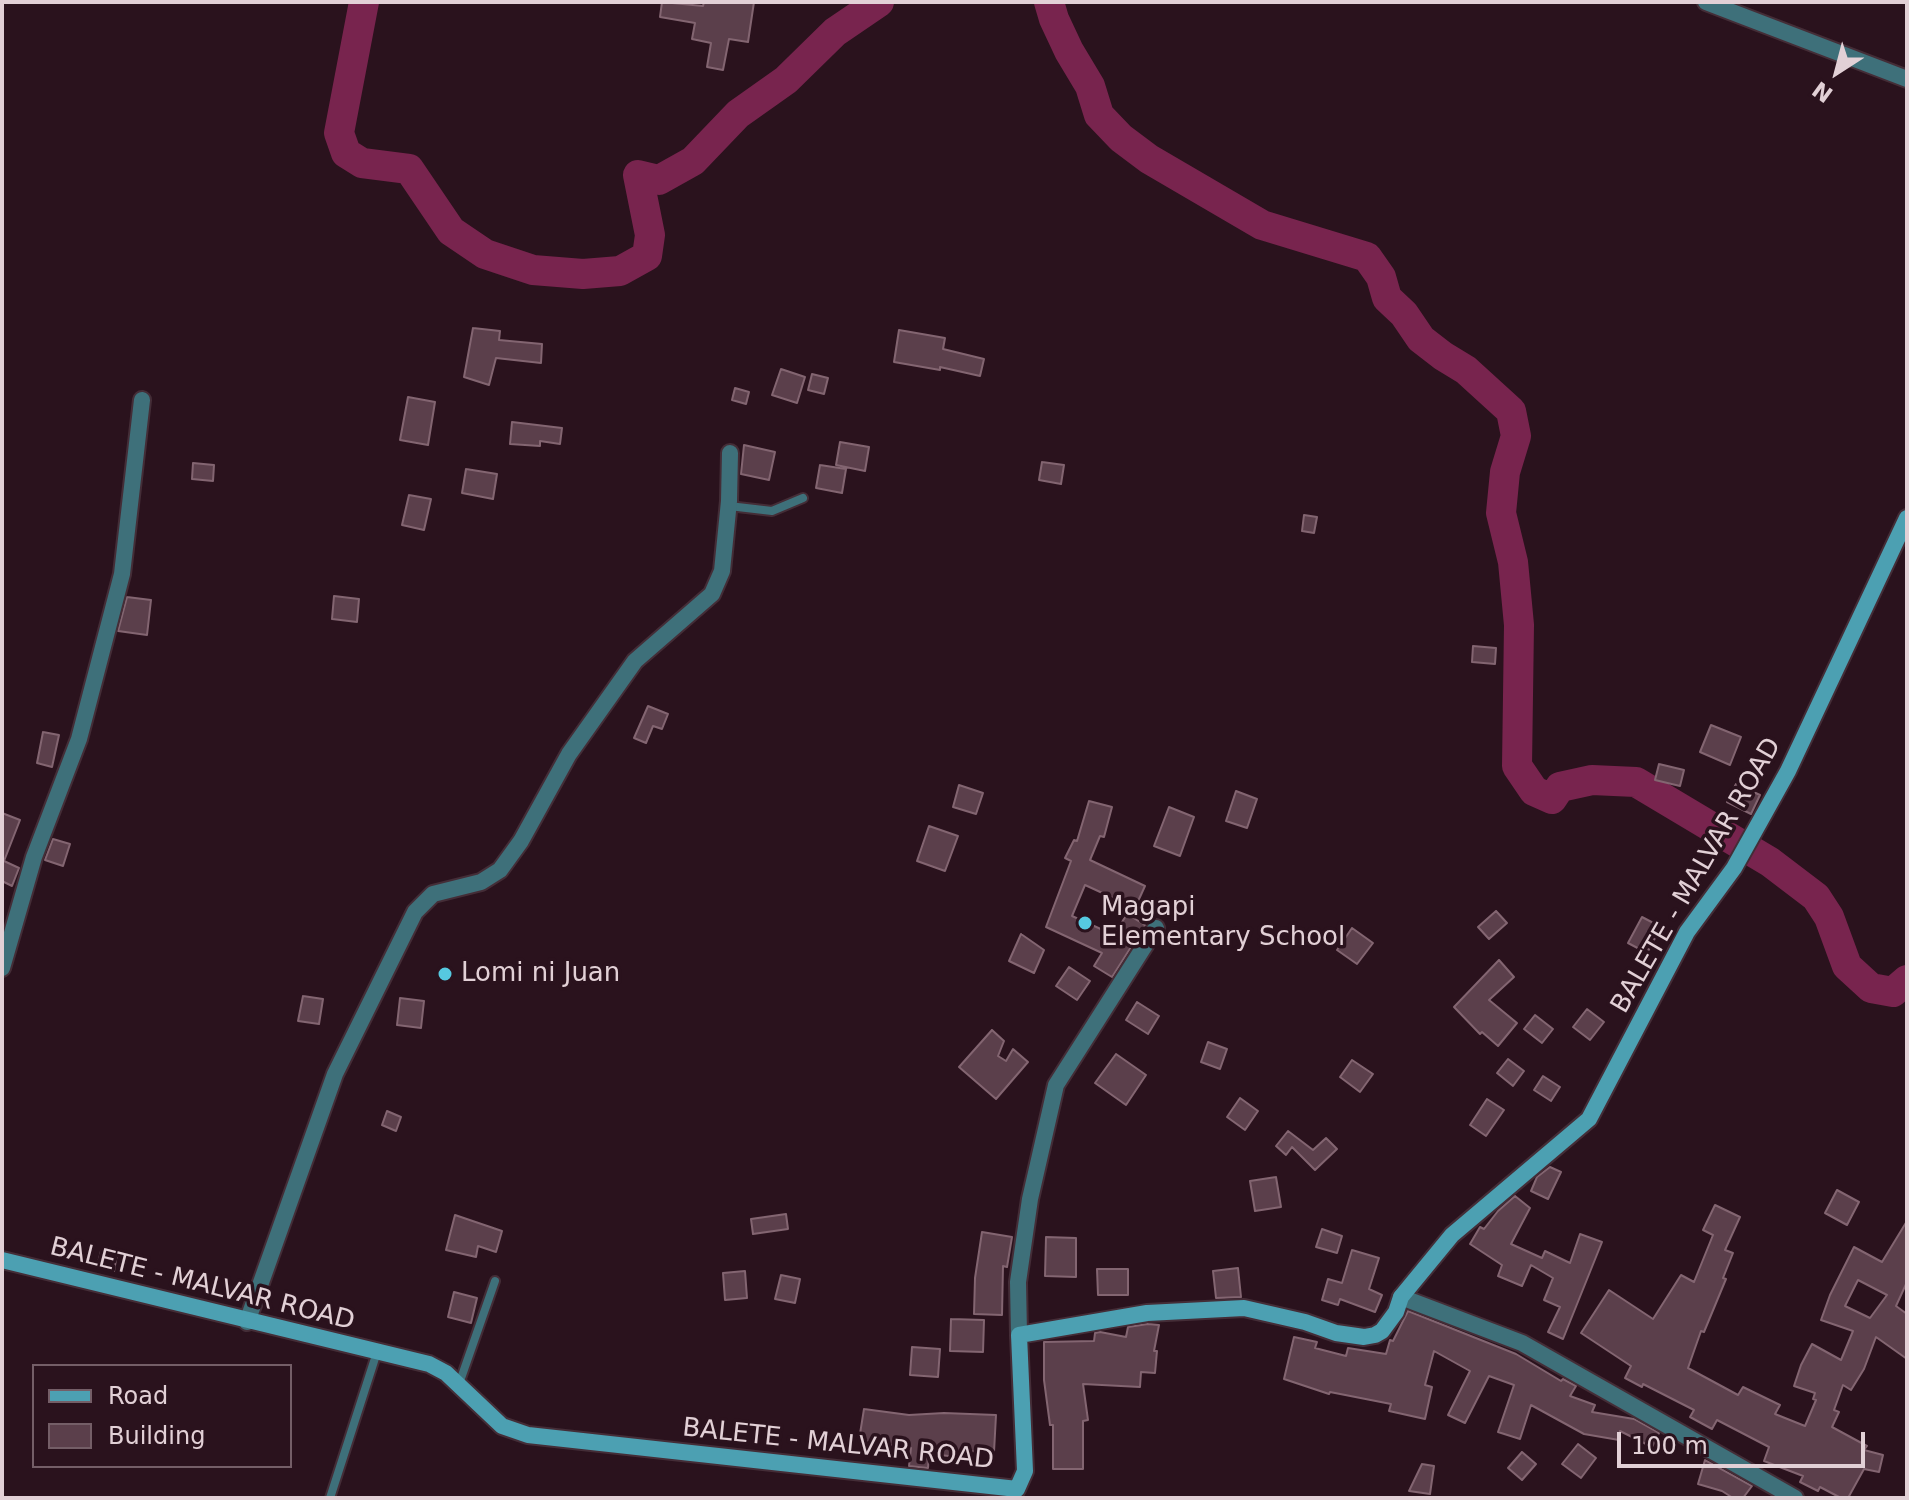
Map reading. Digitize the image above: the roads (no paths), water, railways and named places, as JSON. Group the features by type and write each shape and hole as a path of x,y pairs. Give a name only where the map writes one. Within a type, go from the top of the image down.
{"main road":[{"name":"BALETE - MALVAR ROAD","path":"2,1260 429,1364 459,1384 494,1420 513,1432 1019,1495 1025,1471 1019,1335 1147,1313 1244,1308 1305,1322 1336,1333 1364,1337 1382,1331 1396,1312 1401,1297 1452,1235 1589,1119 1687,932 1734,868 1788,771 1907,518"}],"street":[{"path":"1706,2 1907,79"},
{"path":"2,968 34,857 79,739 122,574 142,400"},
{"path":"247,1322 335,1074 415,912 433,894 481,882 500,870 521,841 569,754 635,661 712,594 722,571 729,506 730,453"},
{"path":"1019,1335 1018,1282 1030,1199 1056,1085 1156,928"},
{"path":"1401,1297 1522,1343 1795,1498"}],"lane":[{"path":"729,506 772,511 803,498"},
{"path":"459,1384 495,1281"},
{"path":"330,1498 377,1352"}],"waterway":[{"path":"364,2 339,133 346,153 362,163 409,169 451,231 485,254 533,270 583,274 620,271 647,256 650,235 638,175 659,180 693,161 738,114 786,80 835,32 879,2"},
{"path":"1049,2 1069,51 1090,86 1099,115 1121,138 1149,159 1262,225 1367,257 1381,277 1387,298 1404,314 1421,339 1466,370 1511,411 1516,436 1505,472 1501,513 1513,562 1519,625 1517,766 1534,791 1552,799 1560,787 1592,780 1636,782 1770,862 1816,897 1829,917 1847,966 1871,988 1893,992 1907,980"}],"place":[{"name":"Magapi Elementary School","path":"1085,923"},
{"name":"Lomi ni Juan","path":"445,974"}]}
